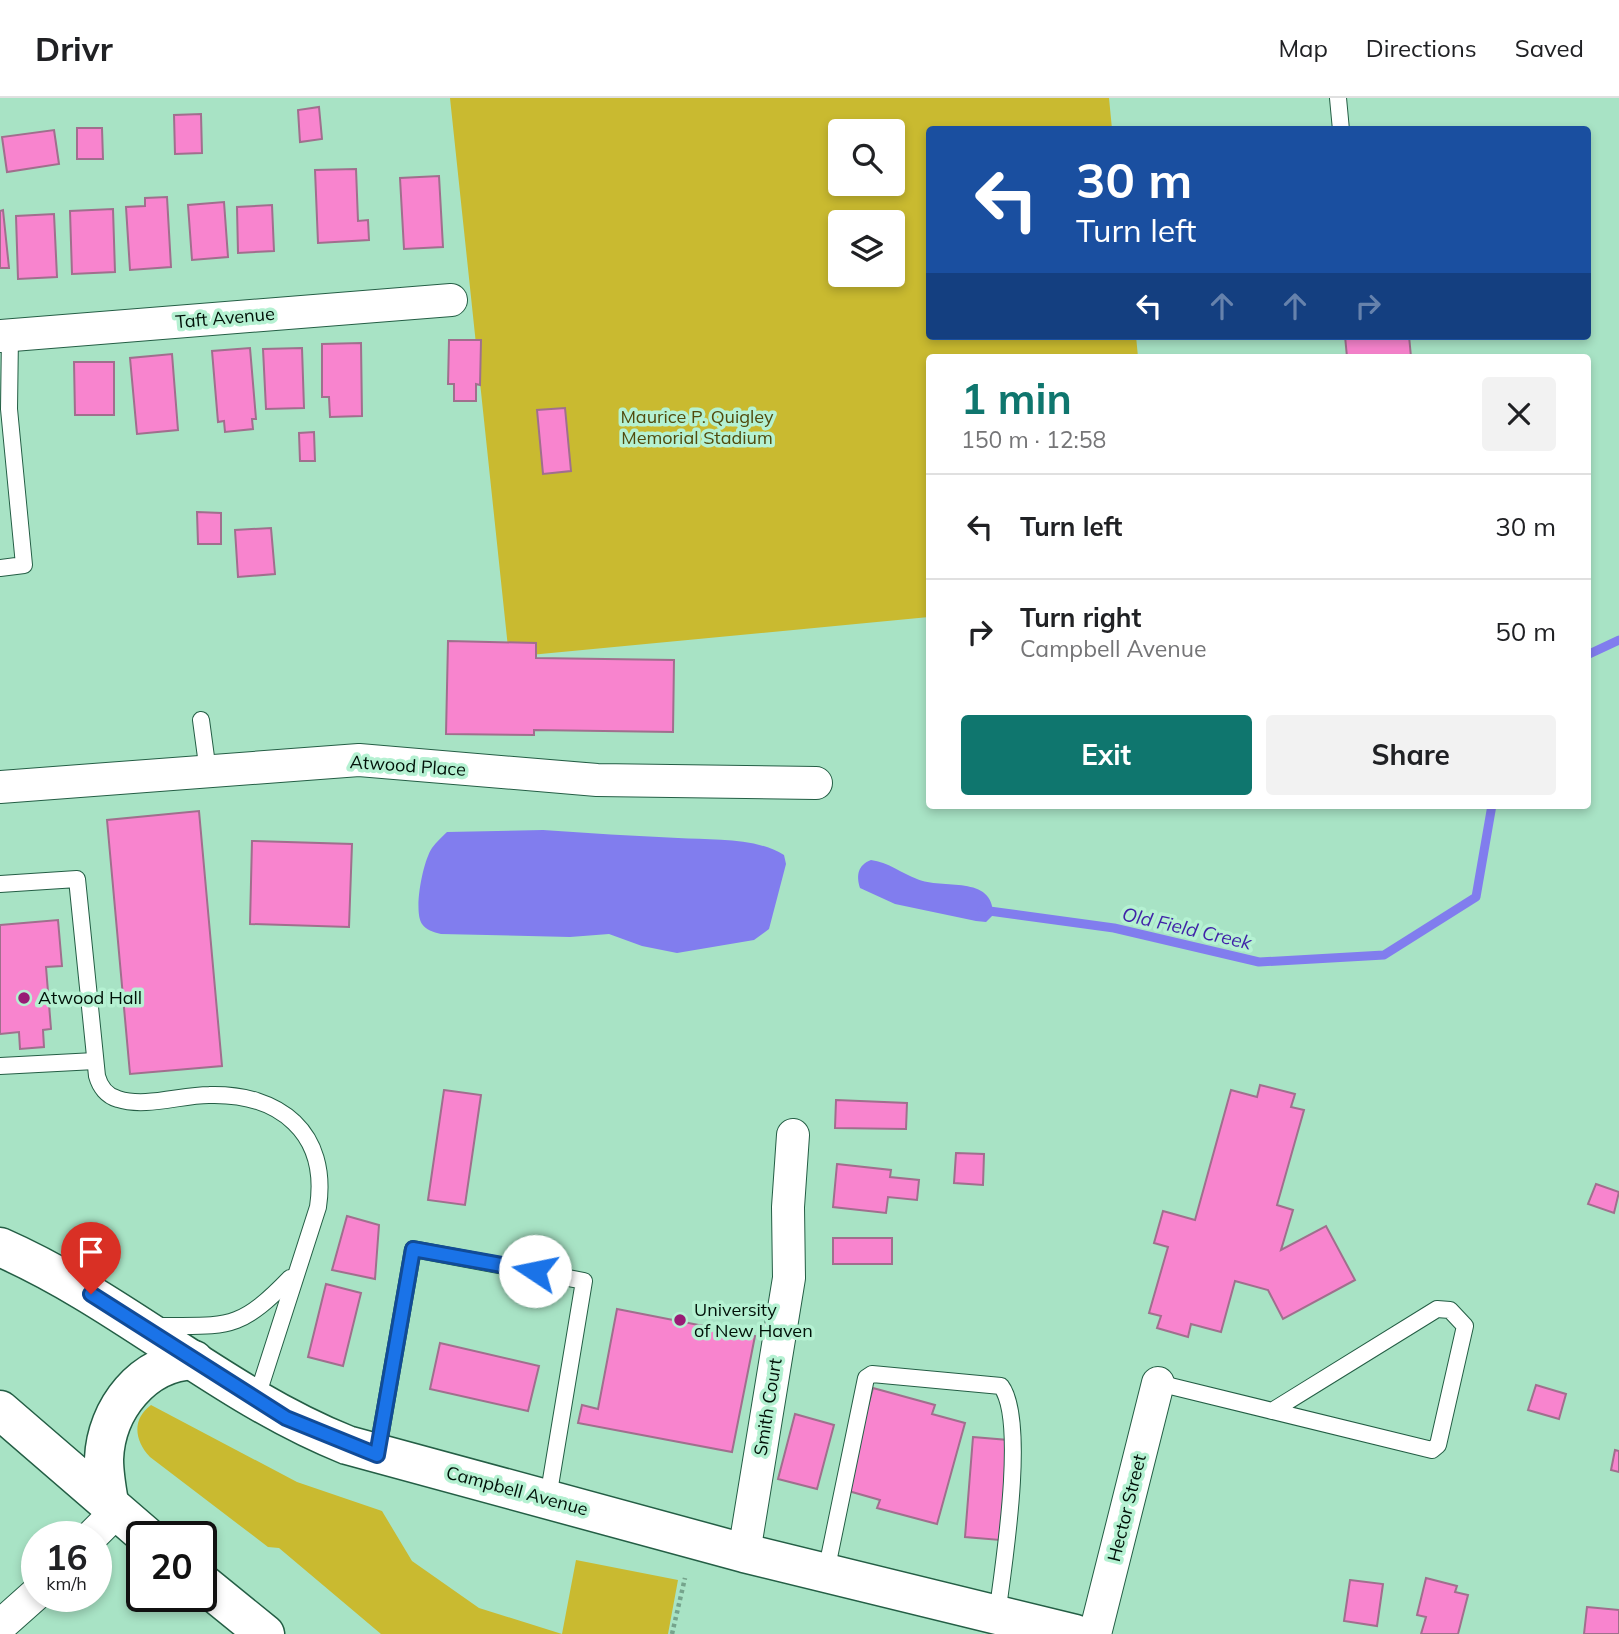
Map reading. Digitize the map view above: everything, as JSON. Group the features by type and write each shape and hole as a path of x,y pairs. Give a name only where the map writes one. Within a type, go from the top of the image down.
{"main road":[{"name":"Campbell Avenue","path":"0,1247 62,1277 145,1326 256,1400 317,1433 377,1455 548,1498 744,1552 1075,1634"},
{"path":"106,1519 104,1458 111,1424 119,1409 135,1387 152,1372 167,1364 194,1360"},
{"path":"0,1410 106,1519 126,1528"},
{"path":"217,1595 265,1634"}],"street":[{"name":"Taft Avenue","path":"5,336 451,300"},
{"name":"Atwood Place","path":"0,787 359,760 597,780 816,783"},
{"name":"Smith Court","path":"744,1552 789,1278 788,1207 793,1135"},
{"name":"Hector Street","path":"1095,1634 1158,1383"},
{"path":"0,1626 21,1607"}],"lane":[{"path":"1338,98 1341,126"},
{"path":"0,568 24,565 4,409 5,336"},
{"path":"201,720 208,772"},
{"path":"0,884 77,879 99,1083 118,1100 135,1102 231,1095 270,1105 286,1113 300,1127 317,1160 320,1191 318,1206 294,1274 256,1400"},
{"path":"0,1066 95,1060"},
{"path":"377,1455 413,1249 584,1280 548,1498"},
{"path":"145,1326 224,1325 239,1322 267,1302 294,1274"},
{"path":"1158,1383 1272,1411 1432,1450 1438,1445 1465,1326 1450,1310 1437,1308 1272,1411"},
{"path":"826,1572 866,1378 872,1374 1001,1386 1009,1408 1014,1440 997,1615"}],"path":[{"path":"671,1634 685,1578"}],"green space":[{"name":"Maurice P. Quigley Memorial Stadium","path":"450,98 1109,98 1112,126 926,126 926,340 1136,340 1138,354 926,354 926,617 509,657"},
{"path":"151,1405 297,1482 382,1511 412,1561 479,1608 562,1634 381,1634 279,1548 268,1547 150,1457 141,1444 137,1430 141,1417"},
{"path":"576,1560 678,1580 668,1634 562,1634"}],"shaded area":[{"path":"543,830 733,840 773,849 784,855 786,864 769,929 754,940 677,953 642,946 609,934 570,937 441,934 422,924 418,908 423,874 432,848 447,832"},
{"path":"871,860 927,882 976,888 991,902 993,915 986,922 976,921 895,904 860,888 859,871"}],"building":[{"path":"319,107 322,139 300,142 298,110"},
{"path":"201,114 202,153 175,154 174,115"},
{"path":"77,128 102,128 103,159 77,159"},
{"path":"54,130 59,164 7,172 2,137"},
{"path":"356,169 358,221 368,220 369,240 318,243 315,170"},
{"path":"439,176 443,247 404,249 400,178"},
{"path":"167,197 171,267 130,270 126,207 145,206 145,198"},
{"path":"224,202 228,257 192,260 188,205"},
{"path":"272,205 274,251 238,253 237,207"},
{"path":"113,209 115,272 72,274 70,211"},
{"path":"3,210 9,268 0,268 0,211"},
{"path":"54,214 57,277 18,279 16,216"},
{"path":"449,340 481,340 480,385 476,384 476,401 454,401 454,384 448,384"},
{"path":"1345,340 1409,340 1411,354 1347,354"},
{"path":"361,343 362,416 330,417 329,397 322,397 322,344"},
{"path":"250,348 256,419 252,419 253,429 225,432 224,421 218,422 212,351"},
{"path":"302,348 304,408 266,409 263,349"},
{"path":"172,354 178,430 137,434 130,358"},
{"path":"74,362 114,362 114,415 75,415"},
{"path":"565,408 571,471 543,474 537,410"},
{"path":"314,432 315,461 300,461 299,433"},
{"path":"197,512 221,513 221,544 198,544"},
{"path":"271,528 275,574 238,577 235,530"},
{"path":"448,641 536,643 536,658 674,660 673,732 534,730 534,735 446,734"},
{"path":"199,811 222,1066 130,1074 107,820"},
{"path":"252,841 352,844 349,927 250,924"},
{"name":"Atwood Hall","path":"58,920 62,966 46,967 51,1029 43,1030 44,1047 20,1049 19,1032 0,1034 0,925"},
{"path":"1260,1085 1295,1094 1291,1107 1304,1110 1277,1205 1293,1210 1281,1250 1326,1226 1355,1280 1283,1319 1268,1290 1235,1281 1221,1332 1191,1324 1188,1337 1157,1328 1161,1316 1149,1313 1168,1247 1154,1243 1163,1211 1195,1220 1231,1090 1257,1097"},
{"path":"444,1090 481,1095 465,1205 428,1200"},
{"path":"836,1100 907,1103 906,1129 835,1128"},
{"path":"956,1153 984,1154 983,1185 954,1183"},
{"path":"837,1164 891,1170 890,1177 919,1180 917,1200 888,1197 886,1213 833,1207"},
{"path":"1596,1184 1619,1192 1614,1213 1588,1204"},
{"path":"347,1216 379,1225 375,1279 332,1270"},
{"path":"833,1238 892,1238 892,1264 833,1264"},
{"path":"326,1284 361,1293 343,1366 308,1357"},
{"path":"617,1309 755,1336 732,1452 578,1423 582,1405 598,1409"},
{"path":"440,1343 539,1366 528,1411 430,1389"},
{"path":"1536,1385 1566,1394 1559,1419 1528,1410"},
{"path":"873,1388 935,1405 932,1414 965,1423 937,1524 877,1508 880,1500 845,1490"},
{"path":"795,1414 834,1425 817,1489 778,1479"},
{"path":"973,1437 1008,1440 1000,1540 965,1537"},
{"path":"1615,1450 1619,1451 1619,1472 1611,1470"},
{"path":"1426,1578 1457,1586 1455,1592 1468,1595 1458,1634 1421,1634 1426,1617 1417,1615"},
{"path":"1350,1580 1383,1584 1377,1626 1344,1621"},
{"path":"1587,1607 1619,1610 1619,1634 1584,1634"}],"waterway":[{"name":"Old Field Creek","path":"1591,653 1619,640"},
{"name":"Old Field Creek","path":"982,910 1114,928 1259,962 1384,955 1476,897 1491,809"}],"place":[{"name":"Atwood Hall","path":"24,998"},
{"name":"University of New Haven","path":"680,1320"}],"route":[{"path":"91,1294 286,1418 317,1433 377,1455 413,1249 535,1271"}]}
